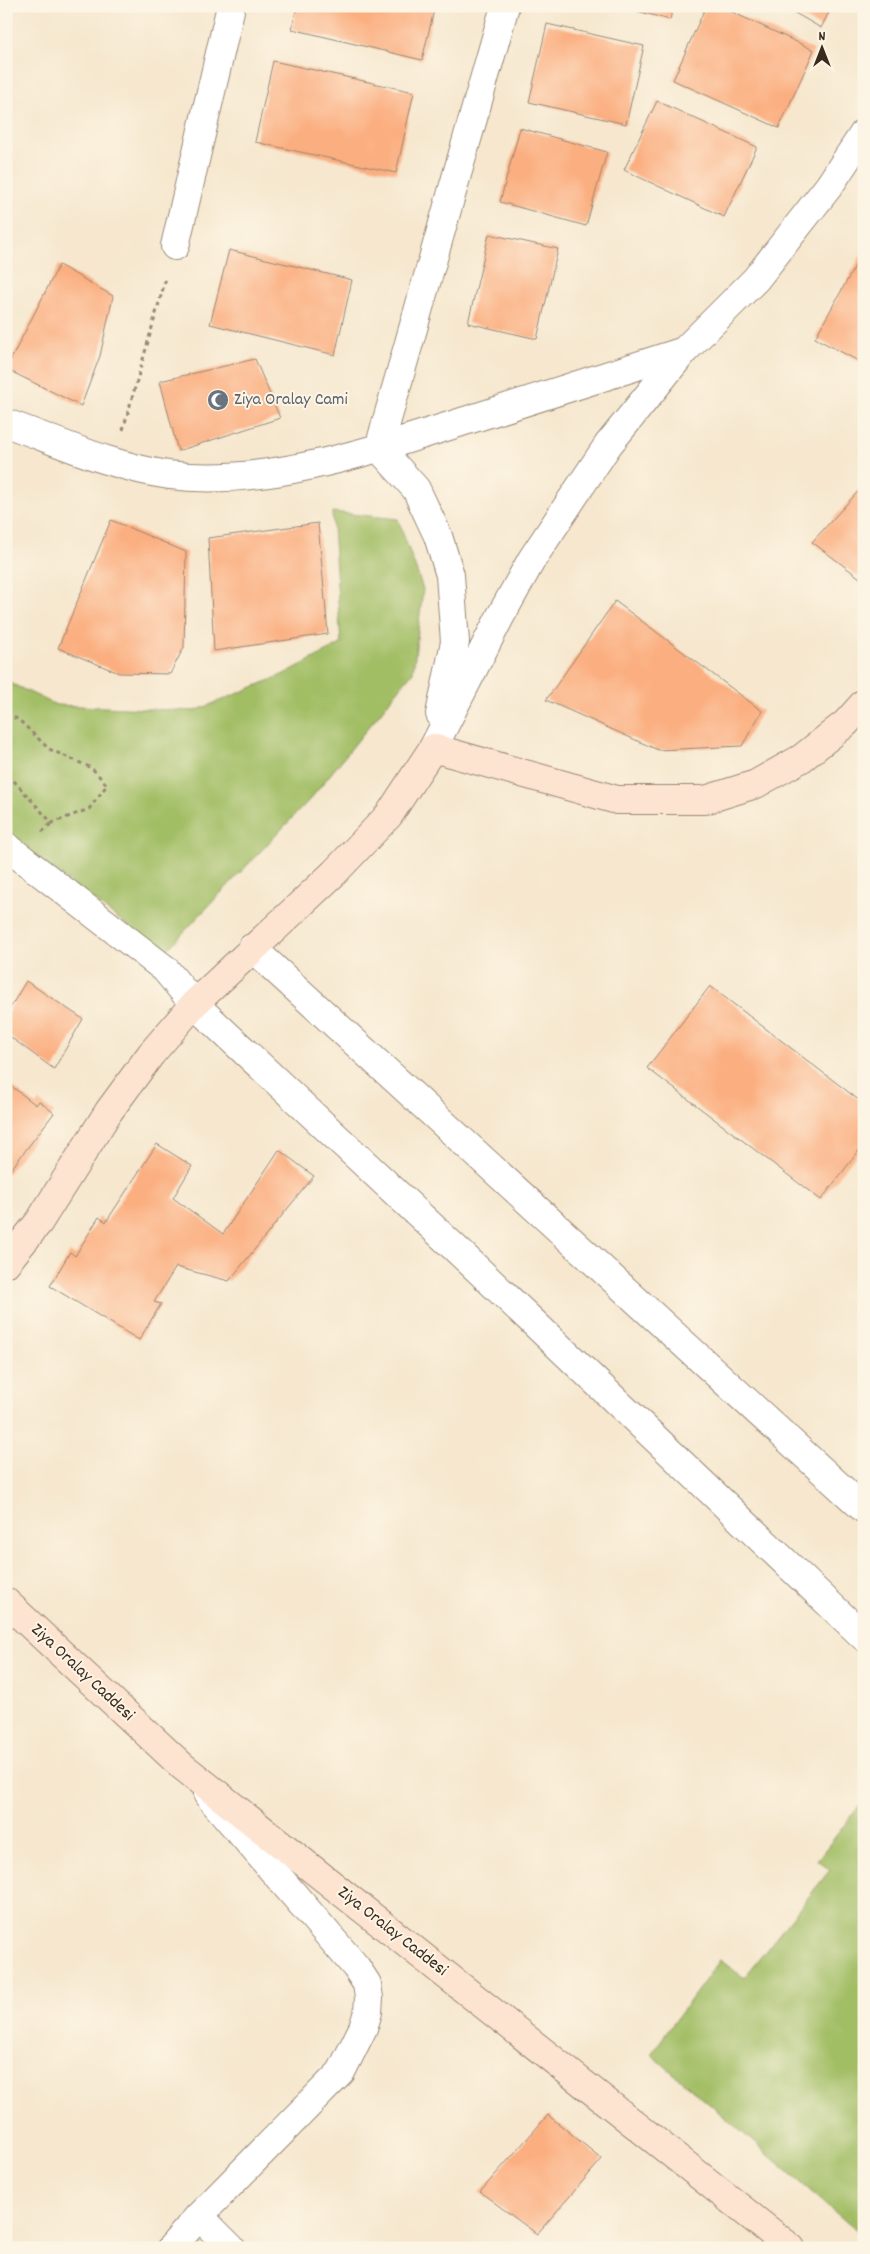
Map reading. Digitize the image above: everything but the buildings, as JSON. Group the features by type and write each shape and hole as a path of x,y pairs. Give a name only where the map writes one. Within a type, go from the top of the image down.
{"main road":[{"path":"6,1263 40,1222 109,1111 151,1054 194,1004 334,873 389,815 433,748 617,800 705,800 756,784 802,758 846,723 864,703"},
{"name":"Ziya Oralay Caddesi","path":"6,1602 182,1766 791,2248"}],"street":[{"path":"175,246 231,6"},
{"path":"379,448 505,6"},
{"path":"433,748 532,559 608,445 684,351 756,279 829,186 864,133"},
{"path":"6,424 114,462 169,475 231,477 324,463 379,448 684,351"},
{"path":"379,448 416,489 438,536 450,575 455,642 433,748"},
{"path":"6,846 165,970 194,1004 465,1257 864,1637"},
{"path":"252,948 864,1509"},
{"path":"171,2248 199,2216 341,2072 363,2028 369,1998 367,1984 340,1947 182,1766"},
{"path":"199,2216 231,2248"}],"path":[{"path":"114,462 175,246"},
{"path":"6,715 18,719 49,749 92,768 107,785 89,809 52,823 13,780 6,776"}],"green space":[{"path":"332,512 398,519 423,589 413,672 312,797 164,953 6,835 6,681 56,705 195,711 280,676 341,644"},
{"path":"864,1800 864,2237 651,2054 720,1960 744,1978 830,1870 817,1860"}],"place":[{"name":"Ziya Oralay Cami","path":"218,400"}]}
